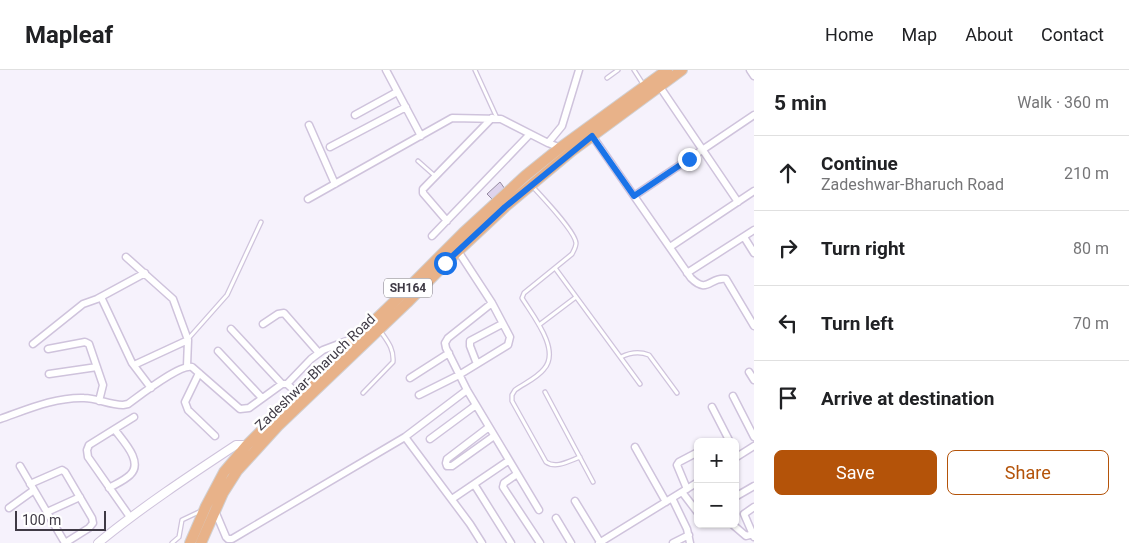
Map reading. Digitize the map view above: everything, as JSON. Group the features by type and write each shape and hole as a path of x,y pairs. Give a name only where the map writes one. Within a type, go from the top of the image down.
{"main road":[{"name":"Zadeshwar-Bharuch Road","path":"190,543 209,508 224,472 247,445 298,394 524,176 667,70"},
{"name":"Zadeshwar-Bharuch Road","path":"201,543 209,508 223,493 237,471 278,426 407,303 458,250 531,185 592,136 660,88 682,70"}],"street":[{"path":"386,70 421,136"},
{"path":"548,143 562,126 578,70"},
{"path":"750,70 754,76"},
{"path":"660,88 738,202"},
{"path":"355,116 397,92"},
{"path":"330,147 406,107"},
{"path":"634,196 754,115"},
{"path":"308,199 452,118 494,118 572,152"},
{"path":"447,221 423,193 423,189 494,118"},
{"path":"309,125 335,184"},
{"path":"432,236 530,134"},
{"path":"592,136 687,273 694,281 703,286 707,286 720,279 726,279 754,326"},
{"path":"670,247 754,191"},
{"path":"687,273 754,230"},
{"path":"744,237 754,253"},
{"path":"419,395 459,375 508,345 510,337 492,303 458,250"},
{"path":"126,256 173,299 188,340 187,366"},
{"path":"33,344 83,304 101,297 145,273"},
{"path":"101,297 134,365 151,388"},
{"path":"492,303 448,338 445,343 467,390 539,510"},
{"path":"746,313 754,308"},
{"path":"263,324 278,314 284,313 319,353"},
{"path":"477,364 470,341 502,324"},
{"path":"231,329 284,384 298,394"},
{"path":"0,419 50,402 84,398 123,405 128,404 187,366 192,367 240,409 249,408 284,384 319,353 335,344 356,337"},
{"path":"134,365 188,340"},
{"path":"48,349 87,343 103,385 99,401"},
{"path":"218,351 262,398"},
{"path":"410,378 449,353"},
{"path":"49,374 97,367"},
{"path":"749,372 754,380"},
{"path":"199,373 185,402 186,406 215,436"},
{"path":"209,508 229,541 406,437 467,390"},
{"path":"733,396 754,437"},
{"path":"430,438 476,405"},
{"path":"712,407 728,438"},
{"path":"130,517 88,457 87,450 89,446 134,417"},
{"path":"489,428 448,459 447,466 452,466 494,436"},
{"path":"109,488 130,476 136,464 115,430"},
{"path":"406,437 482,543"},
{"path":"98,543 130,517 236,445 247,445"},
{"path":"739,454 754,446"},
{"path":"634,447 666,502"},
{"path":"694,454 677,465 685,490 694,506"},
{"path":"452,499 508,461"},
{"path":"9,508 32,487 62,470 80,497 93,523 90,528 65,543 32,487 20,466"},
{"path":"517,474 504,483 503,487 540,543"},
{"path":"575,502 600,542 696,483"},
{"path":"474,484 511,543"},
{"path":"739,495 754,486"},
{"path":"47,512 80,497"},
{"path":"672,498 689,535 690,543"},
{"path":"751,543 752,535 744,514 754,507"},
{"path":"556,518 572,543"},
{"path":"739,528 752,535"},
{"path":"673,543 689,535"}],"lane":[{"path":"475,70 494,118"},
{"path":"607,78 618,70"},
{"path":"634,70 645,87"},
{"path":"418,161 435,176"},
{"path":"531,185 570,230 576,241 576,248 572,254 524,294 522,298 546,338 550,357 546,368 516,390 512,395 512,401 546,462 551,465 558,465 580,457"},
{"path":"188,340 227,295 261,222"},
{"path":"555,268 640,384"},
{"path":"538,325 576,297"},
{"path":"363,393 393,362 394,354 391,346 379,329"},
{"path":"620,357 635,352 643,352 649,355 677,393"},
{"path":"546,392 593,482"},
{"path":"172,543 179,537 182,520 209,508"}],"building":[{"path":"500,182 505,189 493,200 487,194"}],"route":[{"path":"445,263 505,207 592,136 634,196 689,159"}]}
